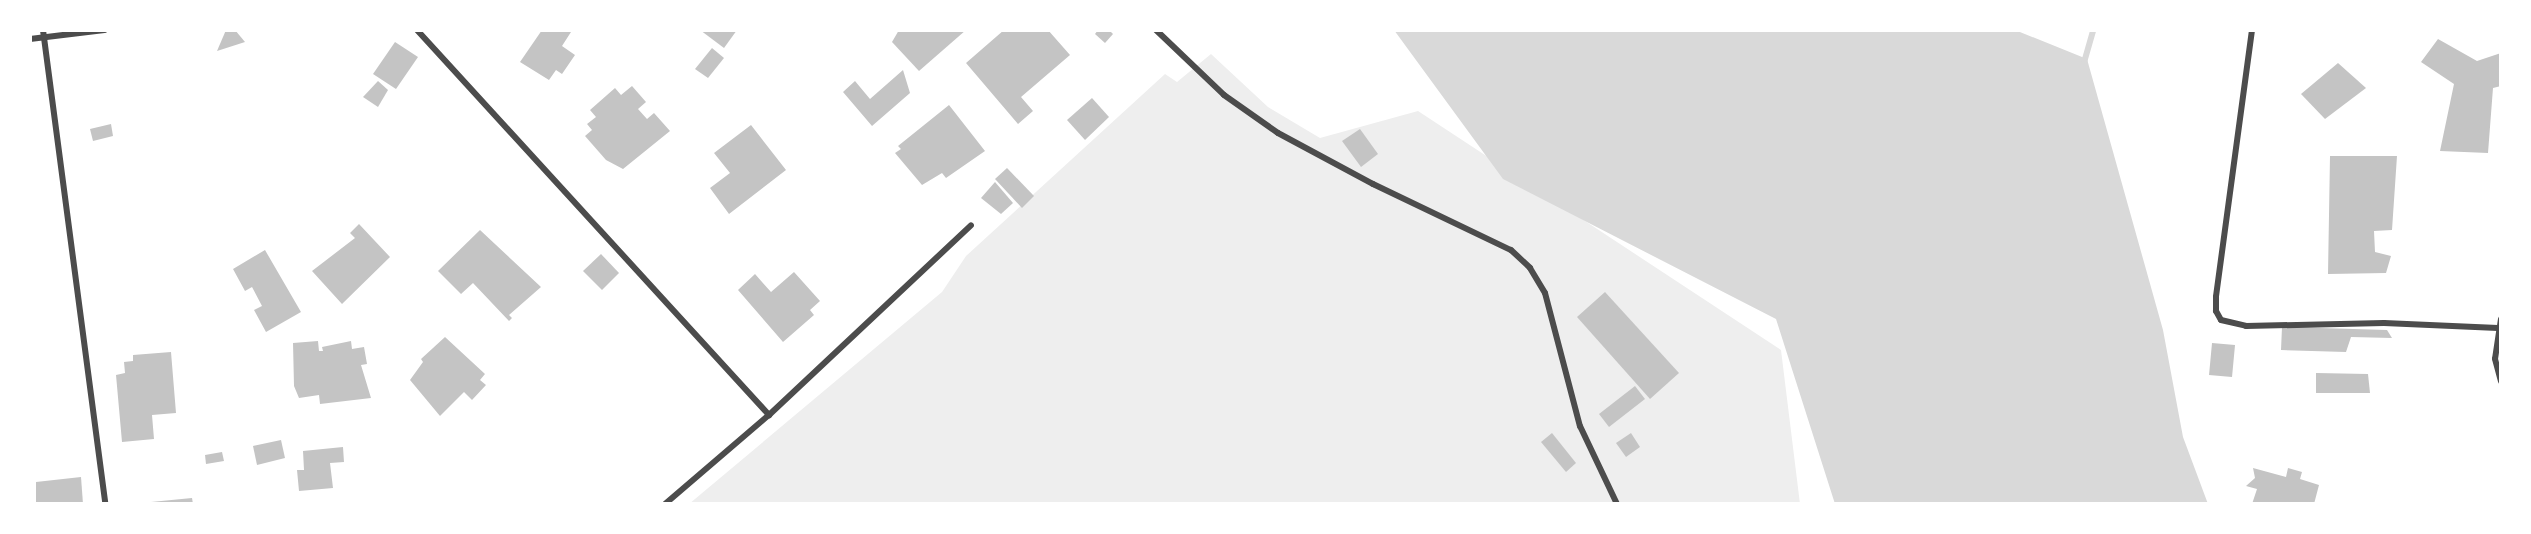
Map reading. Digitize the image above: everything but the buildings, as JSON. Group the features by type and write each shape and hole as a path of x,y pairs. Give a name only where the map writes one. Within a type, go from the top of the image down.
{"street":[{"path":"43,30 105,504"},
{"path":"30,39 104,30"},
{"path":"417,30 769,414"},
{"path":"1156,30 1224,95 1278,133 1373,184 1510,250 1530,268 1545,293 1580,426 1617,504"},
{"path":"2252,30 2216,297 2216,311 2221,320 2246,326 2384,323 2498,328"},
{"path":"665,504 769,414 971,225"},
{"path":"2501,319 2494,359 2501,381"}],"shaded area":[{"path":"1394,30 2015,30 2087,59 2163,330 2183,437 2208,504 1835,504 1776,319 1503,179"},
{"path":"1211,54 1268,107 1320,138 1418,111 1781,350 1800,504 689,504 942,292 966,256 1165,74 1177,82"}],"waterway":[{"path":"2083,66 2093,30"}]}
